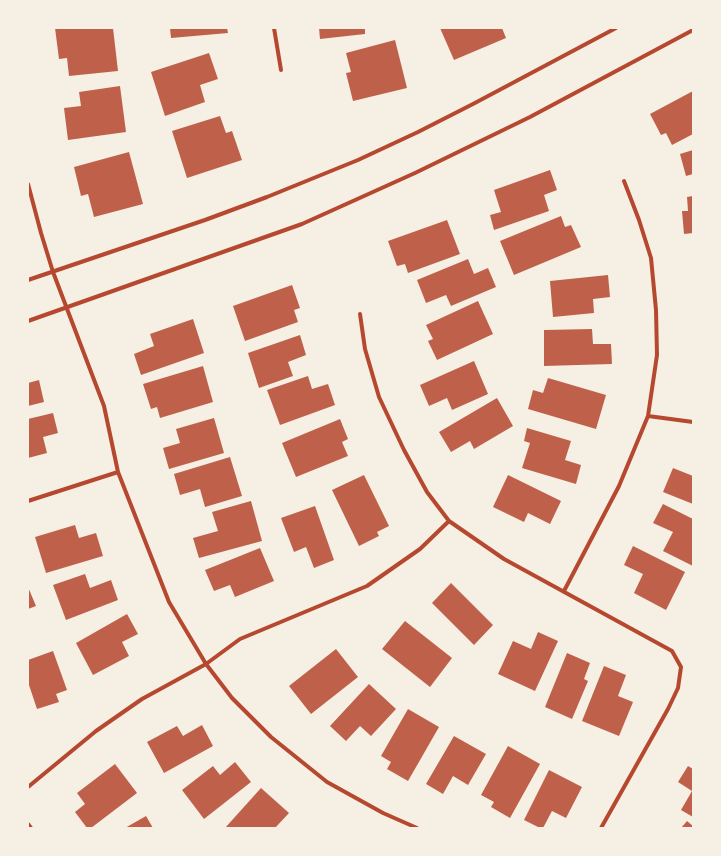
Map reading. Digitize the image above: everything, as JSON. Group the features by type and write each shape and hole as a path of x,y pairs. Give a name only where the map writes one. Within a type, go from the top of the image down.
{"street":[{"path":"274,28 281,70"},
{"path":"28,280 212,218 358,160 473,104 616,28"},
{"path":"28,320 302,224 416,173 530,117 693,30"},
{"path":"564,591 619,486 648,416 657,356 656,302 651,258 639,220 624,181"},
{"path":"28,184 53,272 104,406 118,472 169,602 206,664 232,698 271,737 327,782 383,813 418,828"},
{"path":"360,314 365,349 379,397 404,450 427,492 449,521 504,559 672,651 681,667 678,688 668,709 601,828"},
{"path":"648,416 693,422"},
{"path":"28,501 118,472"},
{"path":"28,787 96,731 142,699 206,664 240,639 367,586 420,549 449,521"},
{"path":"28,824 31,828"}],"building":[{"path":"55,28 113,28 118,71 69,76 67,58 59,59"},
{"path":"170,28 227,28 228,33 171,38"},
{"path":"319,28 365,28 365,34 320,39"},
{"path":"440,28 502,28 506,38 454,60"},
{"path":"395,40 407,88 353,101 346,73 351,72 346,53"},
{"path":"209,53 218,79 200,85 205,102 165,116 151,72"},
{"path":"120,86 126,132 68,140 64,108 81,106 79,92"},
{"path":"693,91 693,134 672,145 666,133 661,135 650,114"},
{"path":"220,116 226,133 232,131 242,160 187,178 172,131"},
{"path":"693,150 693,174 686,176 680,154"},
{"path":"129,152 143,204 94,217 88,194 81,196 74,167"},
{"path":"550,170 557,190 544,195 549,211 494,230 490,215 501,212 494,190"},
{"path":"693,196 693,233 684,234 682,211 688,211 687,197"},
{"path":"561,216 565,227 571,225 581,247 514,275 500,241"},
{"path":"447,220 460,254 408,273 405,264 397,266 388,241"},
{"path":"468,259 474,274 488,268 496,287 451,306 446,295 426,303 417,280"},
{"path":"608,275 610,297 593,299 594,313 553,317 550,281"},
{"path":"292,285 300,308 294,310 298,322 245,341 233,306"},
{"path":"478,301 493,334 437,360 428,341 433,339 426,325"},
{"path":"193,319 204,353 141,375 134,354 154,346 150,334"},
{"path":"592,329 593,344 611,344 612,364 544,366 544,330"},
{"path":"300,335 306,355 288,362 293,376 259,388 248,353"},
{"path":"474,361 488,394 452,410 447,398 429,406 420,385"},
{"path":"203,366 213,402 160,418 157,407 151,409 143,384"},
{"path":"308,376 312,389 328,384 335,405 280,425 267,390"},
{"path":"548,378 606,395 596,429 528,409 533,390 543,393"},
{"path":"39,380 44,402 28,406 28,383"},
{"path":"497,398 513,426 474,449 470,441 451,452 439,432"},
{"path":"53,413 58,433 43,437 47,453 28,458 28,419"},
{"path":"214,418 224,453 169,469 163,448 180,443 176,429"},
{"path":"340,419 348,439 342,442 348,456 296,477 282,443"},
{"path":"527,428 571,441 565,460 581,465 576,484 522,468 530,443 524,441"},
{"path":"230,457 242,496 205,507 200,489 180,495 174,474"},
{"path":"673,468 693,476 693,504 663,492"},
{"path":"364,475 389,526 377,532 379,536 359,546 332,490"},
{"path":"508,475 561,501 550,524 528,513 524,522 493,507"},
{"path":"251,501 262,541 199,558 193,538 218,531 212,512"},
{"path":"663,504 693,519 693,566 663,551 673,532 653,523"},
{"path":"315,506 334,560 314,568 306,547 294,552 281,518"},
{"path":"75,525 79,538 96,533 103,556 46,573 35,537"},
{"path":"633,546 685,572 666,610 634,593 643,574 624,565"},
{"path":"260,548 274,581 235,597 230,585 214,591 205,570"},
{"path":"85,574 90,588 111,580 118,600 66,620 53,585"},
{"path":"451,583 493,625 474,645 432,603"},
{"path":"28,587 36,606 28,609"},
{"path":"127,614 138,634 122,642 129,656 93,675 76,643"},
{"path":"405,621 452,658 430,687 382,649"},
{"path":"538,632 558,641 535,691 498,674 513,641 531,649"},
{"path":"336,649 358,677 311,714 289,686"},
{"path":"53,651 67,690 56,694 59,702 37,709 28,682 28,660"},
{"path":"567,653 590,663 584,679 588,681 572,719 545,707"},
{"path":"604,666 626,675 618,696 633,702 619,736 582,721"},
{"path":"369,684 396,709 371,736 360,726 346,741 330,726"},
{"path":"408,709 439,727 408,781 387,769 391,762 381,756"},
{"path":"202,725 213,746 164,773 147,742 177,726 183,736"},
{"path":"454,736 486,754 468,785 453,776 443,794 426,784"},
{"path":"508,746 540,764 510,818 491,807 494,802 481,795"},
{"path":"235,762 251,782 204,819 182,790 213,766 220,775"},
{"path":"115,764 137,793 91,828 87,828 75,812 85,804 77,793"},
{"path":"688,766 693,769 693,817 681,810 692,791 678,782"},
{"path":"549,770 582,787 566,818 552,811 543,828 540,828 524,820"},
{"path":"261,788 289,813 275,828 225,828"},
{"path":"146,816 153,828 125,828"},
{"path":"687,821 693,826 693,828 681,828"}]}
